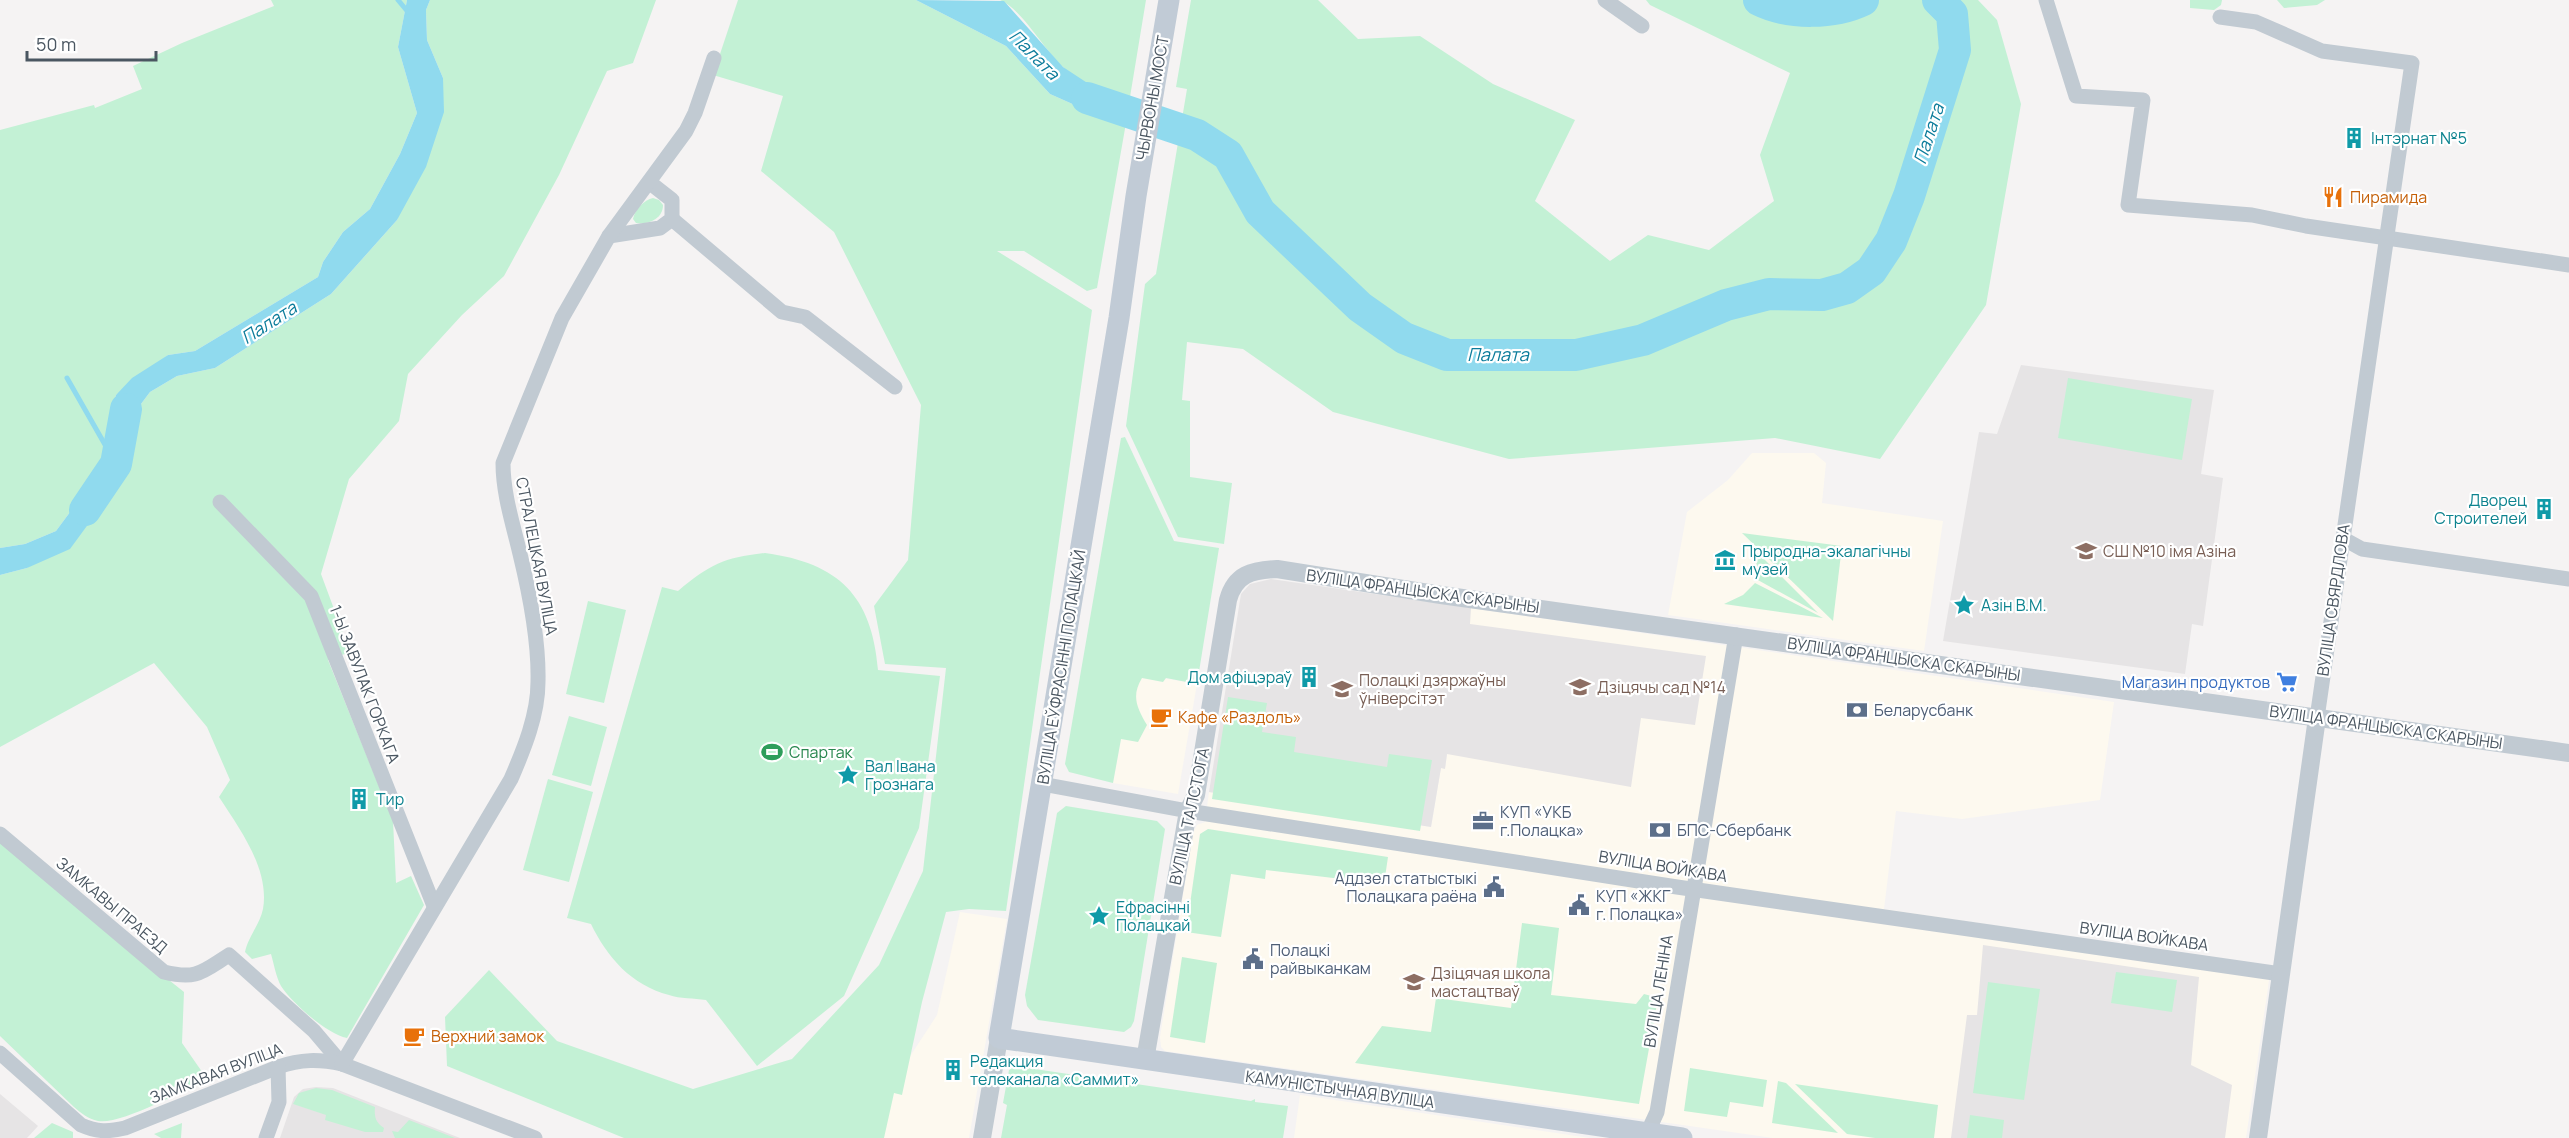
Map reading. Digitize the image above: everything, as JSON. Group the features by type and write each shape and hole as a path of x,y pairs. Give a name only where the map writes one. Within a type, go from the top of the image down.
{"main road":[{"name":"ЧЫРВОНЫ МОСТ","path":"1136,196 1169,0"},
{"name":"ВУЛІЦА ЕЎФРАСІННІ ПОЛАЦКАЙ","path":"999,1038 1117,327 1136,196"},
{"name":"КАМУНІСТЫЧНАЯ ВУЛІЦА","path":"999,1038 1646,1136 1682,1138"}],"street":[{"path":"1605,0 1642,26"},
{"path":"2046,0 2076,96 2143,100 2128,205 2252,215 2386,238 2569,265"},
{"name":"ВУЛІЦА СВЯРДЛОВА","path":"2220,17 2256,22 2322,51 2412,63 2342,538 2258,1138"},
{"name":"СТРАЛЕЦКАЯ ВУЛІЦА","path":"342,1064 511,779 521,757 536,708 537,656 521,560 503,482 503,463 562,318 609,236 686,131 695,114 714,58"},
{"path":"649,182 672,200 672,219 782,312 805,317 895,387"},
{"path":"609,236 660,228 672,219"},
{"name":"1-Ы ЗАВУЛАК ГОРКАГА","path":"220,502 311,596 434,906"},
{"path":"2342,538 2362,549 2569,579"},
{"name":"ВУЛІЦА ФРАНЦЫСКА СКАРЫНЫ","path":"1240,576 1258,570 1276,569 1441,595 2569,753"},
{"name":"ВУЛІЦА ТАЛСТОГА","path":"1145,1060 1188,811 1196,795 1228,600 1231,588 1240,576"},
{"name":"ВУЛІЦА ЛЕНІНА","path":"1646,1136 1657,1112 1736,635"},
{"name":"ВУЛІЦА ВОЙКАВА","path":"1042,784 1188,811 1693,889 2281,974"},
{"name":"ЗАМКАВЫ ПРАЕЗД","path":"0,834 164,972 182,977 197,975 229,955 314,1031 342,1064"},
{"name":"ВУЛІЦА ЕЎФРАСІННІ ПОЛАЦКАЙ","path":"982,1138 999,1038"},
{"name":"ЗАМКАВАЯ ВУЛІЦА","path":"0,1053 81,1125 95,1131 125,1128 278,1067 297,1061 320,1059 342,1064 535,1138"},
{"path":"266,1138 279,1102 278,1067"}],"shaded area":[{"name":"СШ №10 імя Азіна","path":"2021,365 2214,390 2201,474 2223,478 2203,626 2192,624 2185,674 1943,641 1979,432 1997,434"},
{"path":"1752,453 1814,453 1826,463 1822,503 1943,521 1924,651 1668,615 1687,512 1728,480"},
{"name":"Полацкі дзяржаўны ўніверсітэт","path":"1271,579 1471,608 1470,624 1706,656 1695,725 1641,718 1631,787 1447,754 1445,769 1441,768 1431,827 1209,792 1241,594 1250,584"},
{"path":"1471,608 2114,702 2100,800 1962,819 1896,811 1884,909 2271,967 2246,1138 1773,1138 1165,1051 1161,1047 1160,1037 1193,833 1197,825 1205,822 1209,792 1431,827 1441,768 1445,768"},
{"path":"1133,673 1197,684 1178,794 1113,783"},
{"path":"960,912 1007,919 969,1138 877,1138 888,1090 937,1015"},
{"path":"1983,945 2199,977 2191,1065 2232,1085 2225,1138 1951,1138 1967,1015 1977,1015"},
{"path":"333,1088 460,1138 280,1138 294,1097 303,1089"},
{"path":"0,1094 38,1126 27,1138 0,1138"},
{"path":"1301,1095 1590,1138 1294,1138"}],"green space":[{"path":"271,0 407,0 398,47 417,113 400,154 370,209 343,232 323,262 318,277 195,351 168,355 116,395 99,473 56,531 25,544 0,548 0,130 94,105 95,108 142,89 133,66 182,43 274,6"},
{"path":"430,0 656,0 633,63 607,71 559,175 504,276 462,315 408,374 399,421 349,479 321,574 350,652 328,660 393,821 396,883 411,876 424,905 347,1038 330,1031 293,1001 279,982 271,954 252,959 245,952 263,909 262,879 244,836 219,797 230,780 207,727 154,663 0,747 0,575 27,568 92,519 132,416 150,392 177,376 215,368 331,294 397,220 443,78 427,40 426,10"},
{"path":"738,0 916,0 1006,46 1050,94 1095,114 1126,123 1097,288 1087,291 1024,251 997,251 1092,310 1006,911 969,909 946,912 922,1002 902,1095 894,1093 884,1138 624,1138 447,1066 445,1017 489,970 557,1041 693,1089 792,1059 879,965 923,871 946,668 885,664 874,606 908,560 921,405 834,232 761,171 783,96 713,75"},
{"path":"1000,0 1146,0 1130,97 1094,86 1070,73 1056,60 1024,20"},
{"path":"1191,0 1318,0 1358,39 1420,36 1493,84 1575,120 1535,201 1610,261 1648,235 1709,250 1774,201 1760,155 1790,73 1650,5 1646,0 1978,0 1997,20 2021,104 1986,305 1880,459 1775,438 1509,459 1333,412 1243,349 1187,342 1182,400 1190,401 1190,477 1232,483 1224,544 1178,537 1126,426 1145,284 1156,274 1187,89 1176,87"},
{"path":"2190,0 2222,0 2221,5 2214,10 2190,8"},
{"path":"2277,0 2325,0 2317,5 2284,8"},
{"path":"653,198 659,200 663,205 658,217 650,222 636,223 633,219 638,208"},
{"path":"2068,378 2192,399 2182,460 2058,438"},
{"path":"1125,437 1174,541 1219,548 1197,684 1166,678 1163,682 1142,678 1136,696 1140,713 1147,725 1138,742 1121,739 1113,783 1069,772 1065,764 1121,438"},
{"path":"1742,533 1842,546 1833,621"},
{"name":"Спартак","path":"765,553 813,565 832,575 847,588 859,603 868,622 878,670 940,676 919,828 844,996 757,1066 706,1000 673,996 643,984 632,977 613,958 591,924 567,918 662,587 678,591 718,564 738,557"},
{"path":"1758,553 1818,613 1756,579 1758,571 1755,556"},
{"path":"1755,583 1823,618 1724,604 1743,595"},
{"path":"588,601 626,610 604,703 566,694"},
{"path":"1228,697 1267,703 1262,732 1296,737 1294,752 1387,767 1389,754 1432,760 1420,831 1212,799"},
{"path":"569,716 607,727 591,786 552,775"},
{"path":"548,779 593,792 569,882 523,870"},
{"path":"1066,806 1157,821 1165,829 1134,1021 1131,1027 1124,1032 1038,1020 1027,1006 1025,995 1057,813"},
{"path":"1208,829 1388,857 1384,884 1266,870 1265,879 1231,874 1221,937 1186,932 1200,834"},
{"path":"0,840 106,930 184,992 182,1043 207,1079 122,1118 98,1121 82,1114 0,1036"},
{"path":"1522,923 1559,928 1551,995 1636,1004 1644,994 1655,997 1657,1004 1639,1104 1355,1063 1382,1026 1431,1032 1436,998 1511,1008"},
{"path":"1182,957 1217,963 1205,1043 1170,1037"},
{"path":"2116,972 2177,980 2172,1012 2111,1003"},
{"path":"1988,982 2040,989 2024,1100 1973,1093"},
{"path":"1014,1066 1251,1101 1255,1099 1255,1102 1288,1106 1283,1138 1001,1138 1007,1105 1003,1103 1009,1070"},
{"path":"1690,1068 1767,1080 1763,1107 1730,1102 1727,1117 1684,1111"},
{"path":"1778,1081 1786,1083 1838,1133 1772,1123"},
{"path":"1795,1084 1938,1105 1934,1138 1875,1138 1847,1134"},
{"path":"316,1088 332,1090 375,1107 376,1119 384,1128 383,1132 365,1132 325,1120 326,1115 293,1104 299,1093"},
{"path":"1970,1115 2004,1120 2002,1138 1967,1138"},
{"path":"409,1120 455,1138 395,1138 392,1131 398,1132"},
{"path":"52,1123 73,1132 73,1138 34,1138"},
{"path":"182,1123 181,1138 161,1138 154,1134"}],"water":[{"path":"407,0 430,0 426,10 427,40 443,78 444,112 426,167 397,220 331,294 215,368 177,376 150,392 132,416 92,519 70,549 27,568 0,575 0,548 25,544 56,531 99,473 116,395 132,378 168,355 195,351 318,277 323,262 343,232 370,209 400,154 417,113 398,47"},
{"path":"916,0 1004,1 1063,67 1095,88 1130,97 1126,123 1095,114 1050,94 1006,46"}],"waterway":[{"path":"398,0 408,12"},
{"name":"Палата","path":"1759,0 1784,8 1811,11 1839,8 1863,0"},
{"name":"Палата","path":"1087,98 1197,135 1228,155 1260,212 1360,307 1404,338 1447,355 1576,355 1643,340 1726,305 1769,294 1822,295 1847,288 1871,271 1891,241 1909,196 1955,50 1952,14 1938,0"},
{"path":"67,378 116,464"},
{"name":"Палата","path":"85,510 116,464 126,409"}],"place":[{"name":"Інтэрнат №5","path":"2354,138"},
{"name":"Пирамида","path":"2333,197"},
{"name":"Дворец Строителей","path":"2544,509"},
{"name":"СШ №10 імя Азіна","path":"2086,551"},
{"name":"Прыродна-экалагічны музей","path":"1725,560"},
{"name":"Азін В.М.","path":"1964,605"},
{"name":"Дом афіцэраў","path":"1309,677"},
{"name":"Магазин продуктов","path":"2287,682"},
{"name":"Дзіцячы сад №14","path":"1580,687"},
{"name":"Полацкі дзяржаўны ўніверсітэт","path":"1342,689"},
{"name":"Беларусбанк","path":"1857,710"},
{"name":"Кафе «Раздолъ»","path":"1161,717"},
{"name":"Спартак","path":"772,752"},
{"name":"Вал Івана Грознага","path":"848,775"},
{"name":"Тир","path":"359,799"},
{"name":"КУП «УКБ г.Полацка»","path":"1483,821"},
{"name":"БПС-Сбербанк","path":"1660,830"},
{"name":"Аддзел статыстыкі Полацкага раёна","path":"1494,887"},
{"name":"КУП «ЖКГ г. Полацка»","path":"1579,905"},
{"name":"Ефрасінні Полацкай","path":"1099,916"},
{"name":"Полацкі райвыканкам","path":"1253,959"},
{"name":"Дзіцячая школа мастацтваў","path":"1414,982"},
{"name":"Верхний замок","path":"414,1036"},
{"name":"Редакция телеканала «Саммит»","path":"953,1070"}]}
